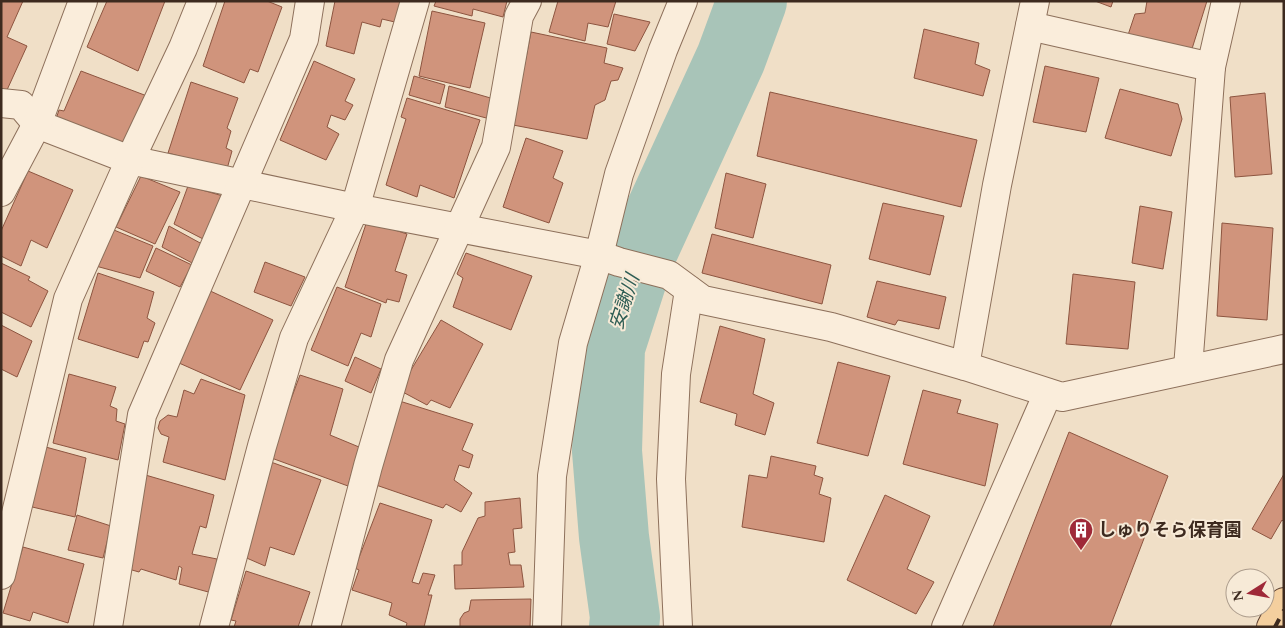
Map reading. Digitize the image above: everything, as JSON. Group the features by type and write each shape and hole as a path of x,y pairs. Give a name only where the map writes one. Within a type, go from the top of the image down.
{"main road":[{"path":"1271,627 1284,602"}],"street":[{"path":"1,192 37,124 83,1"},
{"path":"1,575 68,299 130,160 183,48 202,1"},
{"path":"108,627 142,415 304,39 310,1"},
{"path":"214,627 262,446 294,338 355,208 415,1"},
{"path":"326,627 368,466 399,360 496,147 519,16 527,1"},
{"path":"548,627 552,476 573,343 609,259 619,174 682,1"},
{"path":"1188,368 1211,67 1226,1"},
{"path":"965,366 997,185 1033,14 1211,67"},
{"path":"1,103 22,105 37,124 130,160 609,259 679,283 703,300 831,327 965,366 1062,397 1188,368 1284,349"},
{"path":"678,627 671,479 679,283"},
{"path":"946,627 1048,393"}],"building":[{"path":"1,1 23,1 7,37 27,46 7,90 1,89"},
{"path":"107,1 165,1 138,71 87,47"},
{"path":"225,1 267,1 282,7 258,72 250,69 244,83 203,66"},
{"path":"335,1 404,1 399,23 382,19 380,27 362,22 354,54 326,46"},
{"path":"436,1 507,1 503,17 473,9 472,16 434,6"},
{"path":"558,1 616,1 608,27 588,23 585,41 549,32"},
{"path":"1095,1 1113,1 1111,7"},
{"path":"1147,1 1207,1 1191,52 1128,35 1135,14 1145,13"},
{"path":"432,11 485,23 470,88 419,76"},
{"path":"614,14 650,22 635,51 607,44"},
{"path":"924,29 979,43 975,64 990,70 983,96 914,78"},
{"path":"531,32 607,48 604,63 623,68 618,80 611,81 605,100 595,105 587,139 513,125"},
{"path":"314,61 355,79 345,101 353,105 345,120 331,115 327,127 339,134 326,160 280,140"},
{"path":"1045,66 1099,78 1086,132 1033,122"},
{"path":"81,71 147,96 124,144 55,122 59,110 64,111"},
{"path":"414,76 445,85 440,104 409,95"},
{"path":"191,82 238,98 227,128 231,131 226,148 232,151 227,169 168,153"},
{"path":"449,86 494,99 490,119 445,107"},
{"path":"1120,89 1178,104 1182,119 1171,156 1105,138"},
{"path":"770,92 977,140 961,207 757,156"},
{"path":"1265,93 1272,174 1235,177 1230,97"},
{"path":"407,98 480,120 454,198 420,185 417,197 386,185 406,119 401,117"},
{"path":"526,138 563,151 553,178 563,183 549,223 503,207"},
{"path":"28,171 73,190 47,248 31,240 21,266 1,256 1,231"},
{"path":"726,173 766,184 753,238 715,228"},
{"path":"141,176 180,192 155,244 116,227"},
{"path":"188,186 223,196 205,240 174,224"},
{"path":"883,203 944,216 930,275 869,259"},
{"path":"1140,206 1172,212 1163,269 1132,263"},
{"path":"367,221 407,234 395,271 407,275 399,302 387,299 386,303 345,287"},
{"path":"1222,223 1273,228 1267,320 1217,316"},
{"path":"169,226 202,244 194,264 162,247"},
{"path":"109,228 153,246 140,278 92,265"},
{"path":"712,234 831,265 822,304 702,273"},
{"path":"156,248 192,265 180,287 146,271"},
{"path":"466,253 532,276 511,330 453,307 463,278 457,274"},
{"path":"265,262 305,277 291,306 254,292"},
{"path":"1,263 30,277 28,280 48,291 31,327 1,312"},
{"path":"98,273 154,292 147,318 155,323 148,342 144,341 138,358 78,339"},
{"path":"1073,274 1135,282 1128,349 1066,344"},
{"path":"877,281 946,297 939,329 898,320 895,325 867,317"},
{"path":"337,287 381,304 371,337 361,333 348,366 311,350"},
{"path":"206,289 273,320 240,390 179,363"},
{"path":"441,320 483,344 450,408 431,400 427,405 399,390"},
{"path":"1,325 32,341 17,377 1,369"},
{"path":"720,326 765,339 753,394 774,403 765,435 735,425 737,414 700,402"},
{"path":"355,357 381,369 371,393 345,381"},
{"path":"838,362 890,376 868,456 817,443"},
{"path":"69,374 116,387 110,406 117,409 116,421 125,424 118,460 53,443"},
{"path":"300,375 343,389 330,435 359,447 348,486 266,456 278,434"},
{"path":"201,379 245,395 225,480 163,462 169,437 161,434 158,428 160,421 168,415 177,417 184,390 194,394"},
{"path":"923,390 961,400 957,413 998,424 985,486 903,464"},
{"path":"393,399 473,424 462,450 473,455 469,468 459,465 454,480 472,493 461,512 446,504 443,508 376,485"},
{"name":"しゅりそら保育園","path":"1069,432 1168,476 1110,627 993,627"},
{"path":"42,446 86,458 75,517 28,506"},
{"path":"771,456 816,466 814,475 823,478 819,494 831,498 824,542 742,527 749,475 767,478"},
{"path":"268,461 321,480 294,555 270,547 265,566 242,556"},
{"path":"142,474 214,495 206,528 200,526 192,554 217,559 212,593 179,584 182,568 179,566 176,580 141,569 139,572 125,568"},
{"path":"1284,474 1284,522 1282,520 1271,539 1252,529"},
{"path":"885,495 930,516 907,569 934,582 916,614 847,580"},
{"path":"520,498 522,528 513,529 515,552 508,553 510,565 521,565 524,587 455,589 454,565 462,565 462,552 478,518 485,516 485,502"},
{"path":"380,503 432,520 412,582 419,584 423,573 435,575 428,595 432,595 424,627 406,627 407,623 389,615 392,603 352,590 359,570 355,568"},
{"path":"77,515 111,526 103,558 68,550"},
{"path":"23,547 84,564 68,623 33,612 30,621 3,613"},
{"path":"246,571 310,592 298,627 234,627 236,621 231,620"},
{"path":"531,599 530,627 460,627 460,619 464,613 469,611 471,600"}],"waterway":[{"name":"安謝川","path":"624,627 625,617 614,537 607,451 610,347 637,263 731,58 752,1"}],"railway":[{"path":"1275,627 1284,610"}],"place":[{"name":"しゅりそら保育園","path":"1081,551"}]}
